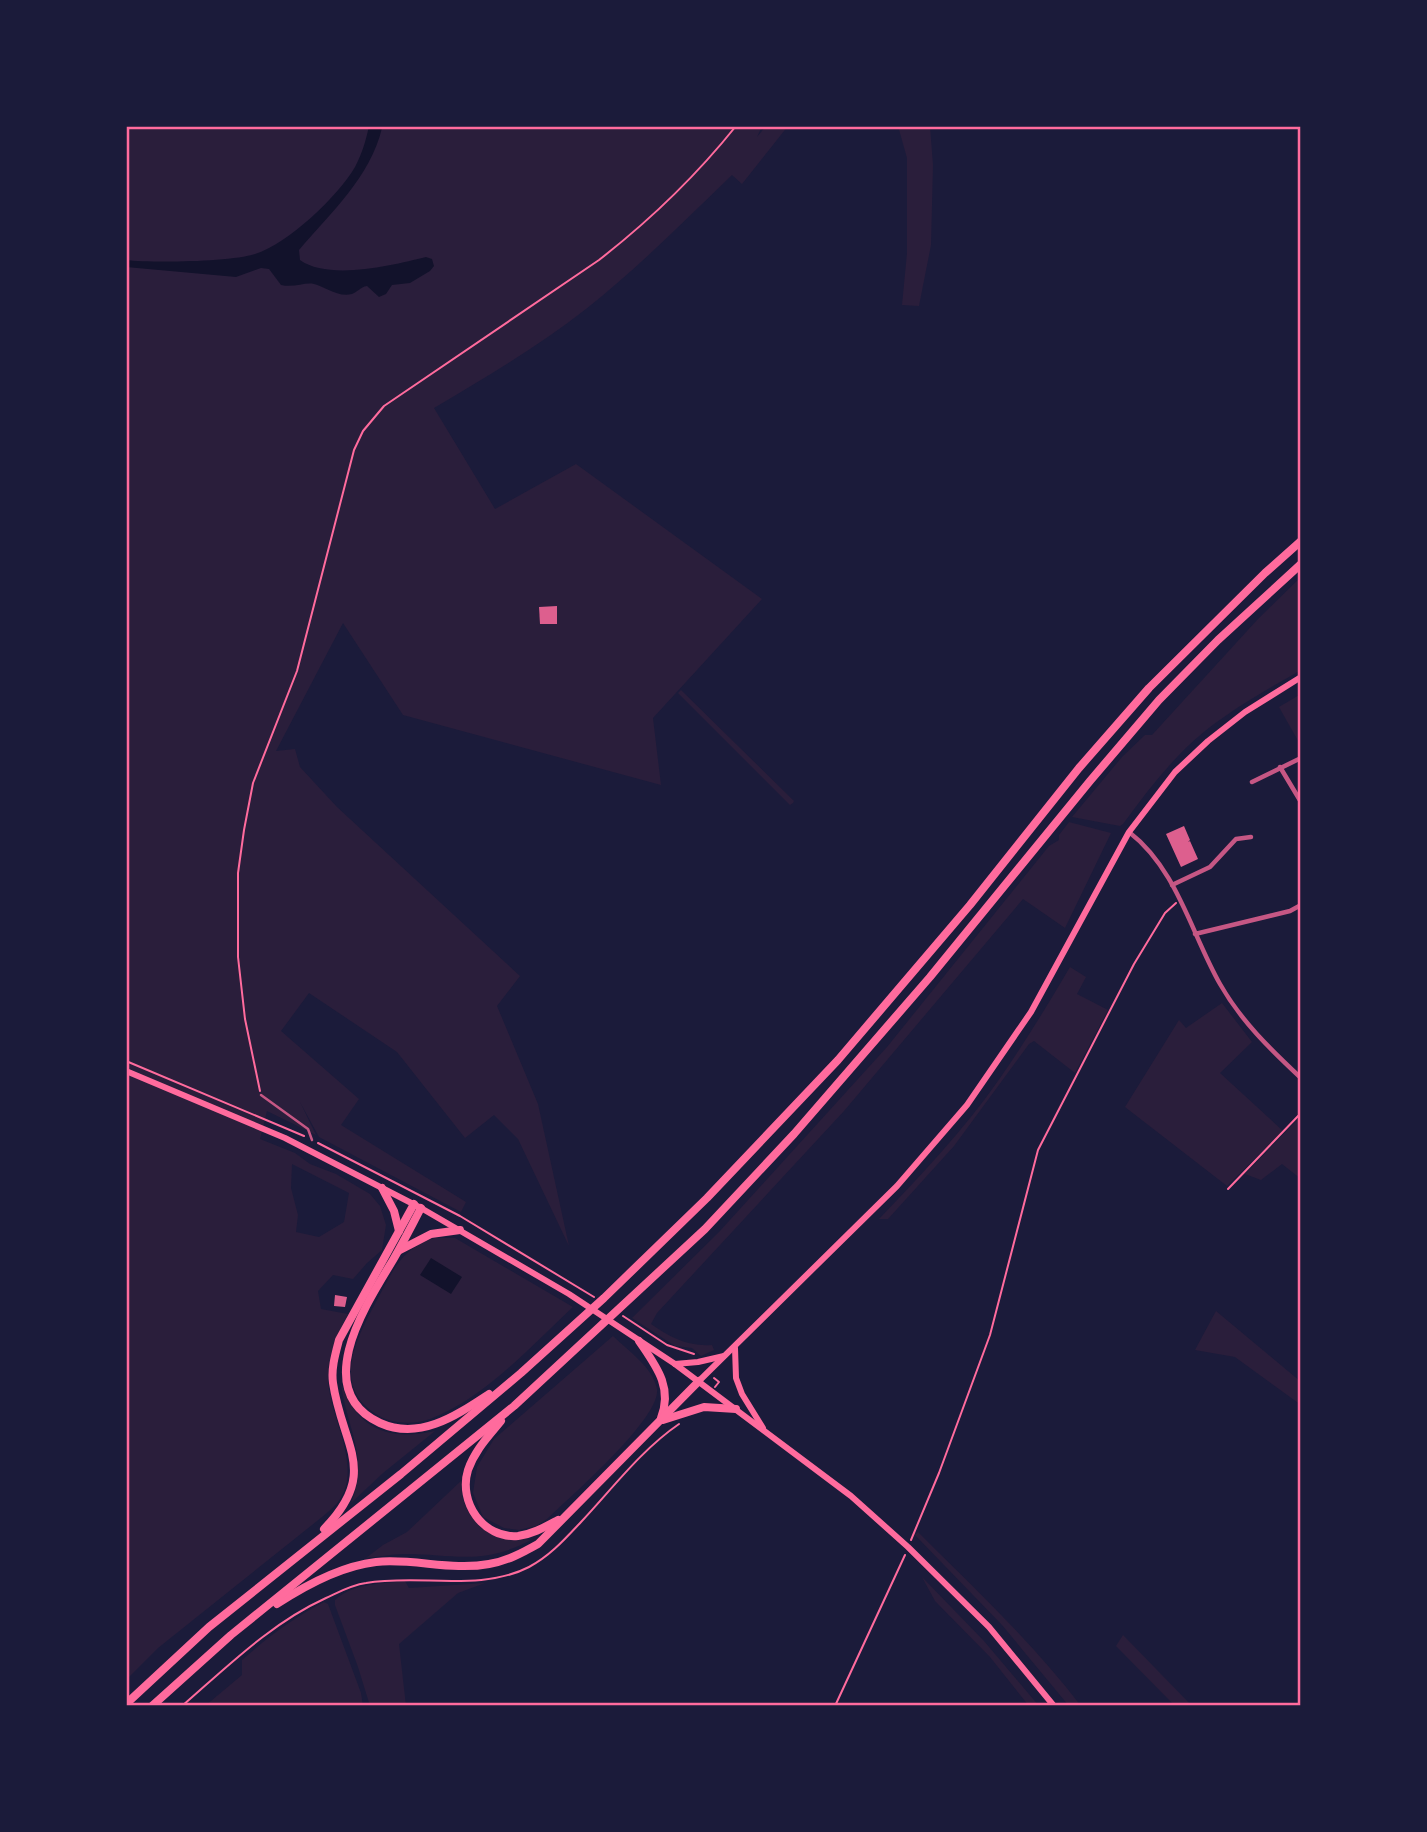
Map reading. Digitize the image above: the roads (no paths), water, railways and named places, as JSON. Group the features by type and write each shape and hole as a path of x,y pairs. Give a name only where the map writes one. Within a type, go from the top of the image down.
{"highway":[{"path":"126,1704 209,1627 521,1373 707,1198 838,1060 970,905 1079,768 1149,688 1255,582 1301,541"},
{"path":"152,1706 231,1635 514,1406 599,1329 622,1312 794,1134 930,977 1090,780 1159,700 1218,640 1301,564"},
{"path":"382,1188 394,1212 399,1231"},
{"path":"418,1206 398,1251 359,1316 349,1346 347,1380 359,1407 382,1424 403,1429 423,1428 448,1421 521,1373"},
{"path":"302,1553 341,1512 349,1498 354,1479 354,1459 332,1382 332,1365 344,1330 399,1231 418,1206"},
{"path":"398,1251 431,1234 460,1230"},
{"path":"639,1341 662,1374 666,1389 665,1406 660,1421"},
{"path":"231,1635 298,1591 347,1569 374,1562 404,1560 467,1566 488,1565 513,1558 538,1544 699,1381"},
{"path":"514,1406 477,1450 467,1473 466,1486 470,1507 488,1529 509,1536 535,1532 562,1518"},
{"path":"660,1421 704,1407 736,1409"}],"main road":[{"path":"699,1381 897,1185 967,1105 1031,1012 1129,832 1175,772 1245,712 1301,677"},
{"path":"126,1071 273,1132 418,1206 569,1294 699,1381 851,1496 908,1547 989,1627 1054,1706"},
{"path":"735,1347 736,1378 742,1394 766,1432"},
{"path":"674,1364 698,1362 726,1355"}],"street":[{"path":"1252,782 1301,758"},
{"path":"1280,767 1301,802"},
{"path":"1129,832 1157,858 1216,977 1236,1009 1255,1034 1301,1077"},
{"path":"1172,885 1210,867 1236,839 1251,836"},
{"path":"1195,934 1290,911 1301,905"}],"lane":[{"path":"261,1095 308,1129 312,1140"}]}
